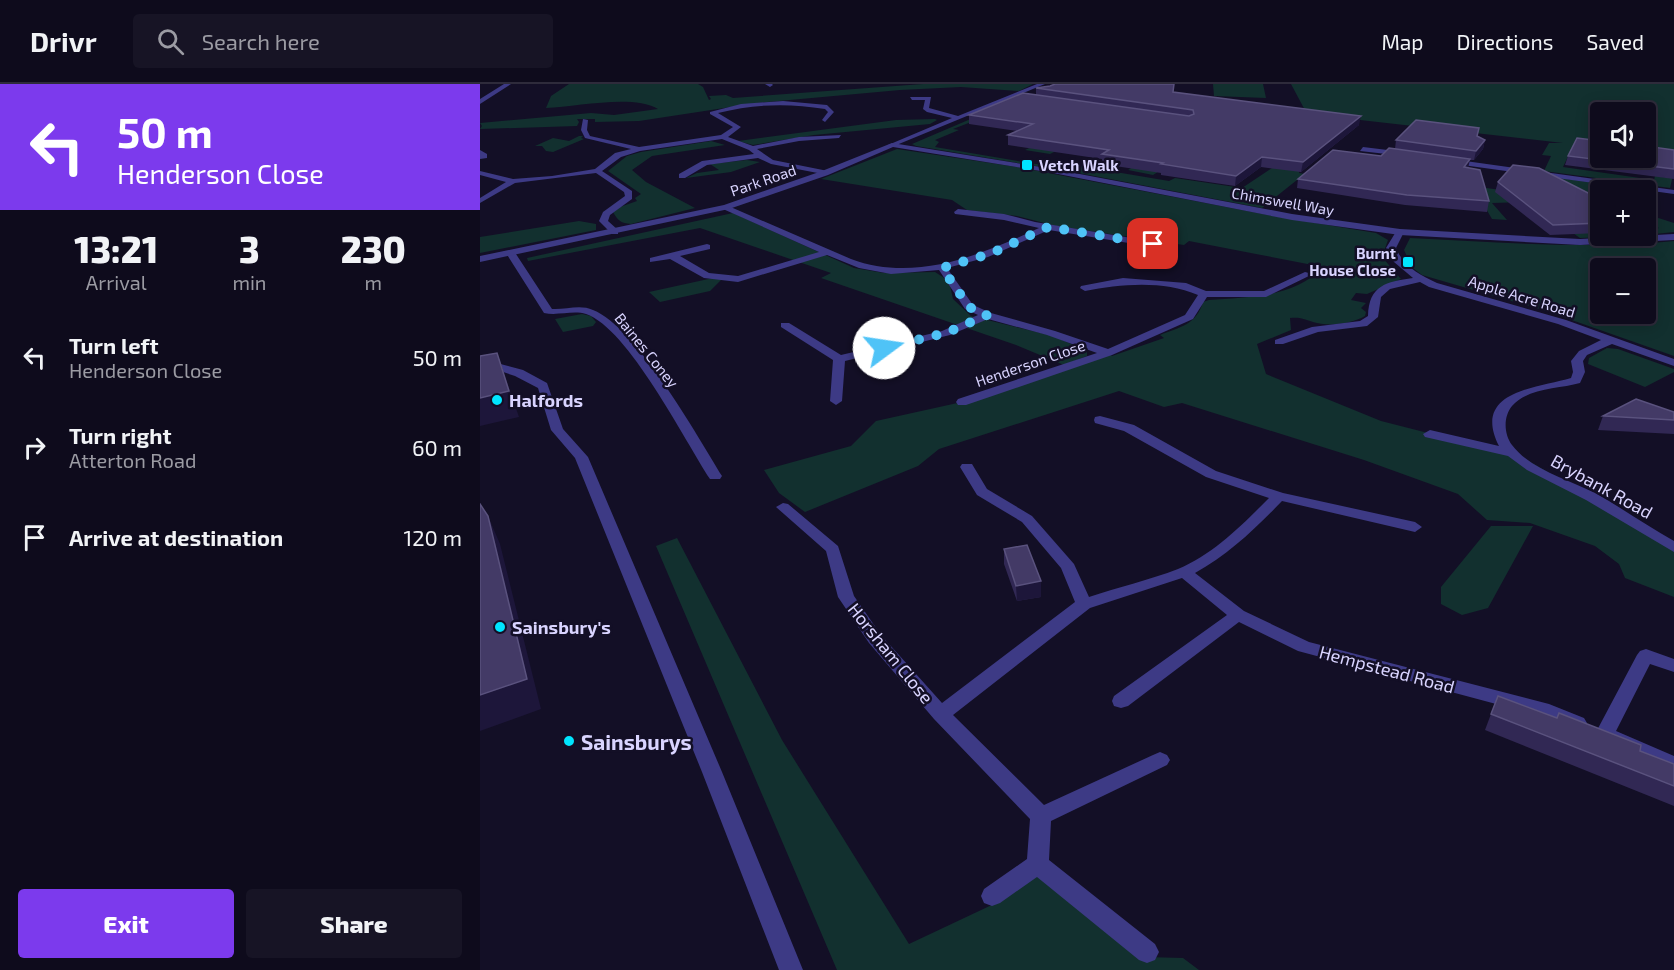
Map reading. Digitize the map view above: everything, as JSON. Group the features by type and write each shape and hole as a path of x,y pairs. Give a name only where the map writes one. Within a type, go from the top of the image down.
{"street":[{"path":"480,102 508,84"},
{"name":"Park Road","path":"480,259 726,207 825,173 1042,84"},
{"path":"936,90 926,109 960,118"},
{"path":"1013,97 1025,99"},
{"path":"912,98 930,98"},
{"path":"480,173 513,181 597,171 618,155 639,149 723,137 738,127 712,113 738,106 791,101 827,107 831,112 825,120"},
{"path":"585,120 584,130 587,137 639,149"},
{"path":"752,148 799,139 839,136"},
{"path":"723,137 752,148 759,156 778,164 825,173"},
{"name":"Chimswell Way","path":"892,145 1063,173 1292,217 1400,232 1580,242 1674,237"},
{"path":"1363,149 1418,157"},
{"path":"480,152 484,156 480,158"},
{"path":"682,176 705,163 759,156"},
{"path":"1446,160 1674,192"},
{"path":"597,171 628,191 629,197 606,214 603,220 615,232"},
{"path":"480,201 513,181"},
{"path":"726,207 828,252 870,268 888,270 942,268 992,253 1048,227"},
{"path":"958,212 1004,217 1048,227 1153,244"},
{"name":"Apple Acre Road","path":"1400,232 1391,248 1394,258 1422,279 1611,340 1674,363"},
{"path":"653,261 707,248"},
{"name":"Baines Coney","path":"511,252 548,311 558,314 588,311 608,323 672,406 715,477"},
{"path":"672,256 707,276 738,279 828,252"},
{"name":"Henderson Close","path":"942,268 969,307 987,315 1051,333 1108,353"},
{"path":"1085,288 1123,281 1186,286 1204,294 1236,296 1266,294 1308,274"},
{"path":"1279,342 1316,329 1363,324 1373,316 1372,300 1378,292 1391,286 1422,279"},
{"name":"Henderson Close","path":"962,402 1108,353 1189,317 1204,294"},
{"path":"785,326 839,359 946,333 987,315"},
{"name":"Brybank Road","path":"1611,340 1583,353 1577,361 1579,372 1576,380 1559,386 1531,390 1511,400 1501,412 1497,430 1502,444 1530,468 1589,495 1674,548"},
{"path":"836,401 839,359"},
{"path":"489,364 519,374 543,386 557,430 581,457 712,772 791,970"},
{"path":"1100,420 1129,428 1211,474 1279,496 1415,527"},
{"name":"Brybank Road","path":"1430,434 1514,454"},
{"path":"967,467 982,492 1027,519 1068,567 1084,604"},
{"name":"Horsham Close","path":"941,714 1084,604 1184,572 1215,555 1247,529 1279,496"},
{"name":"Horsham Close","path":"783,507 833,549 846,597 875,639 941,714 1041,816"},
{"name":"Hempstead Road","path":"1184,572 1238,615 1312,650 1542,709 1674,765"},
{"path":"1121,701 1238,615"},
{"path":"1605,734 1646,655 1674,666"},
{"path":"1038,864 1041,816 1160,760"},
{"path":"992,896 1038,864"},
{"path":"1038,864 1147,952"}],"green space":[{"path":"569,84 698,84 703,87 709,100 711,99 709,96 726,95 733,98 923,84 1033,84 1019,91 961,87 900,90 757,103 639,121 595,122 595,119 577,119 579,122 577,126 480,129 482,126 480,123 591,113 614,115 658,109 634,102 604,102 546,108 551,96"},
{"path":"1213,84 1263,84 1266,98 1214,96"},
{"path":"1291,84 1674,84 1674,156 1656,154 1656,102 1590,102 1590,146 1574,144 1563,167 1654,180 1611,180 1544,171 1551,156 1542,155 1549,143 1563,143 1307,114"},
{"path":"980,115 1091,133 1050,154 1025,150 1063,132 979,119 953,129 959,130 935,140 939,142 935,147 1036,164 1051,162 1064,164 1057,167 1042,167 912,144"},
{"path":"896,120 937,120 930,124 814,135 753,145 738,141"},
{"path":"1099,135 1300,168 1299,173 1389,186 1400,176 1551,197 1560,178 1590,182 1590,238 1580,238 1528,202 1492,203 1507,220 1492,219 1482,202 1297,180 1262,208 1073,172 1069,168 1074,165 1169,181 1175,178 1242,188 1272,168 1189,152 1153,175 1128,170 1161,150"},
{"path":"583,136 581,138 584,139 553,152 546,151 542,146 535,146 553,138 569,141"},
{"path":"711,141 725,145 652,156 632,170 646,182 695,208 631,224 617,218 613,212 637,201 635,198 641,194 608,171 627,156"},
{"path":"897,149 1017,167 1273,216 1376,233 1388,240 1382,257 1401,279 1367,294 1356,293 1351,300 1366,303 1361,308 1366,312 1365,316 1353,321 1319,324 1299,318 1290,318 1291,330 1257,344 1266,374 1381,421 1522,457 1674,545 1674,597 1625,578 1619,564 1595,546 1530,523 1487,520 1458,494 1364,460 1182,403 1164,407 1119,391 939,449 918,466 805,512 779,493 764,470 851,446 876,421 962,402 1108,353 1112,356 1164,338 1160,335 1192,320 1203,302 1270,294 1284,290 1298,285 1323,267 1189,241 1184,245 1056,226 1017,216 967,210 952,200 821,179"},
{"path":"1660,156 1674,171 1670,188 1656,186 1656,180 1654,180"},
{"path":"747,160 760,162 731,172 686,178 697,173 719,170 710,164"},
{"path":"733,213 854,268 884,273 935,272 949,281 953,299 971,316 1053,336 1087,351 1087,356 1064,365 1016,345 821,278 831,273 700,228 528,261 527,258"},
{"path":"1656,217 1674,223 1674,232 1656,234 1656,229 1659,228 1656,226"},
{"path":"579,221 596,224 596,230 480,253 480,237"},
{"path":"1410,238 1590,246 1656,246 1656,243 1674,241 1674,356 1546,311 1422,275 1409,265 1411,265 1404,250"},
{"path":"713,278 722,279 710,291 660,302 649,292"},
{"path":"582,314 591,316 596,322 593,326 563,332 555,319"},
{"path":"1607,348 1618,349 1674,369 1674,372 1645,387 1588,364 1589,358"},
{"path":"1491,526 1533,526 1488,608 1462,615 1441,604 1441,587"},
{"path":"677,538 782,740 909,944 996,903 1042,871 1145,957 1183,958 1199,970 837,970 656,546"}],"building":[{"path":"1055,84 1174,84 1173,92 1361,116 1303,162 1262,157 1236,176 1102,154 1109,150 1008,135 1033,124 969,115 1023,93 1189,116 1194,114 1193,110 1036,88"},
{"path":"1416,120 1479,128 1477,136 1485,140 1476,151 1396,140"},
{"path":"1577,138 1590,140 1590,159 1568,156"},
{"path":"1656,147 1674,150 1674,169 1656,167"},
{"path":"1389,148 1470,159 1464,167 1480,170 1489,201 1407,195 1298,179 1333,150 1381,156"},
{"path":"1513,165 1539,168 1590,194 1590,223 1553,225 1498,182"},
{"path":"497,353 509,391 480,398 480,356"},
{"path":"1636,399 1674,412 1674,420 1603,416"},
{"name":"Sainsbury's","path":"480,504 488,516 527,679 480,695"},
{"path":"1027,545 1041,581 1016,586 1004,549"},
{"path":"1498,696 1557,718 1559,713 1641,745 1640,751 1674,764 1674,786 1491,714"}],"place":[{"name":"Vetch Walk","path":"1027,165"},
{"name":"Burnt House Close","path":"1408,262"},
{"name":"Halfords","path":"497,400"},
{"name":"Sainsbury's","path":"500,627"},
{"name":"Sainsburys","path":"569,741"}],"route":[{"path":"884,348 946,333 987,315 969,307 942,268 992,253 1048,227 1153,244"}]}
